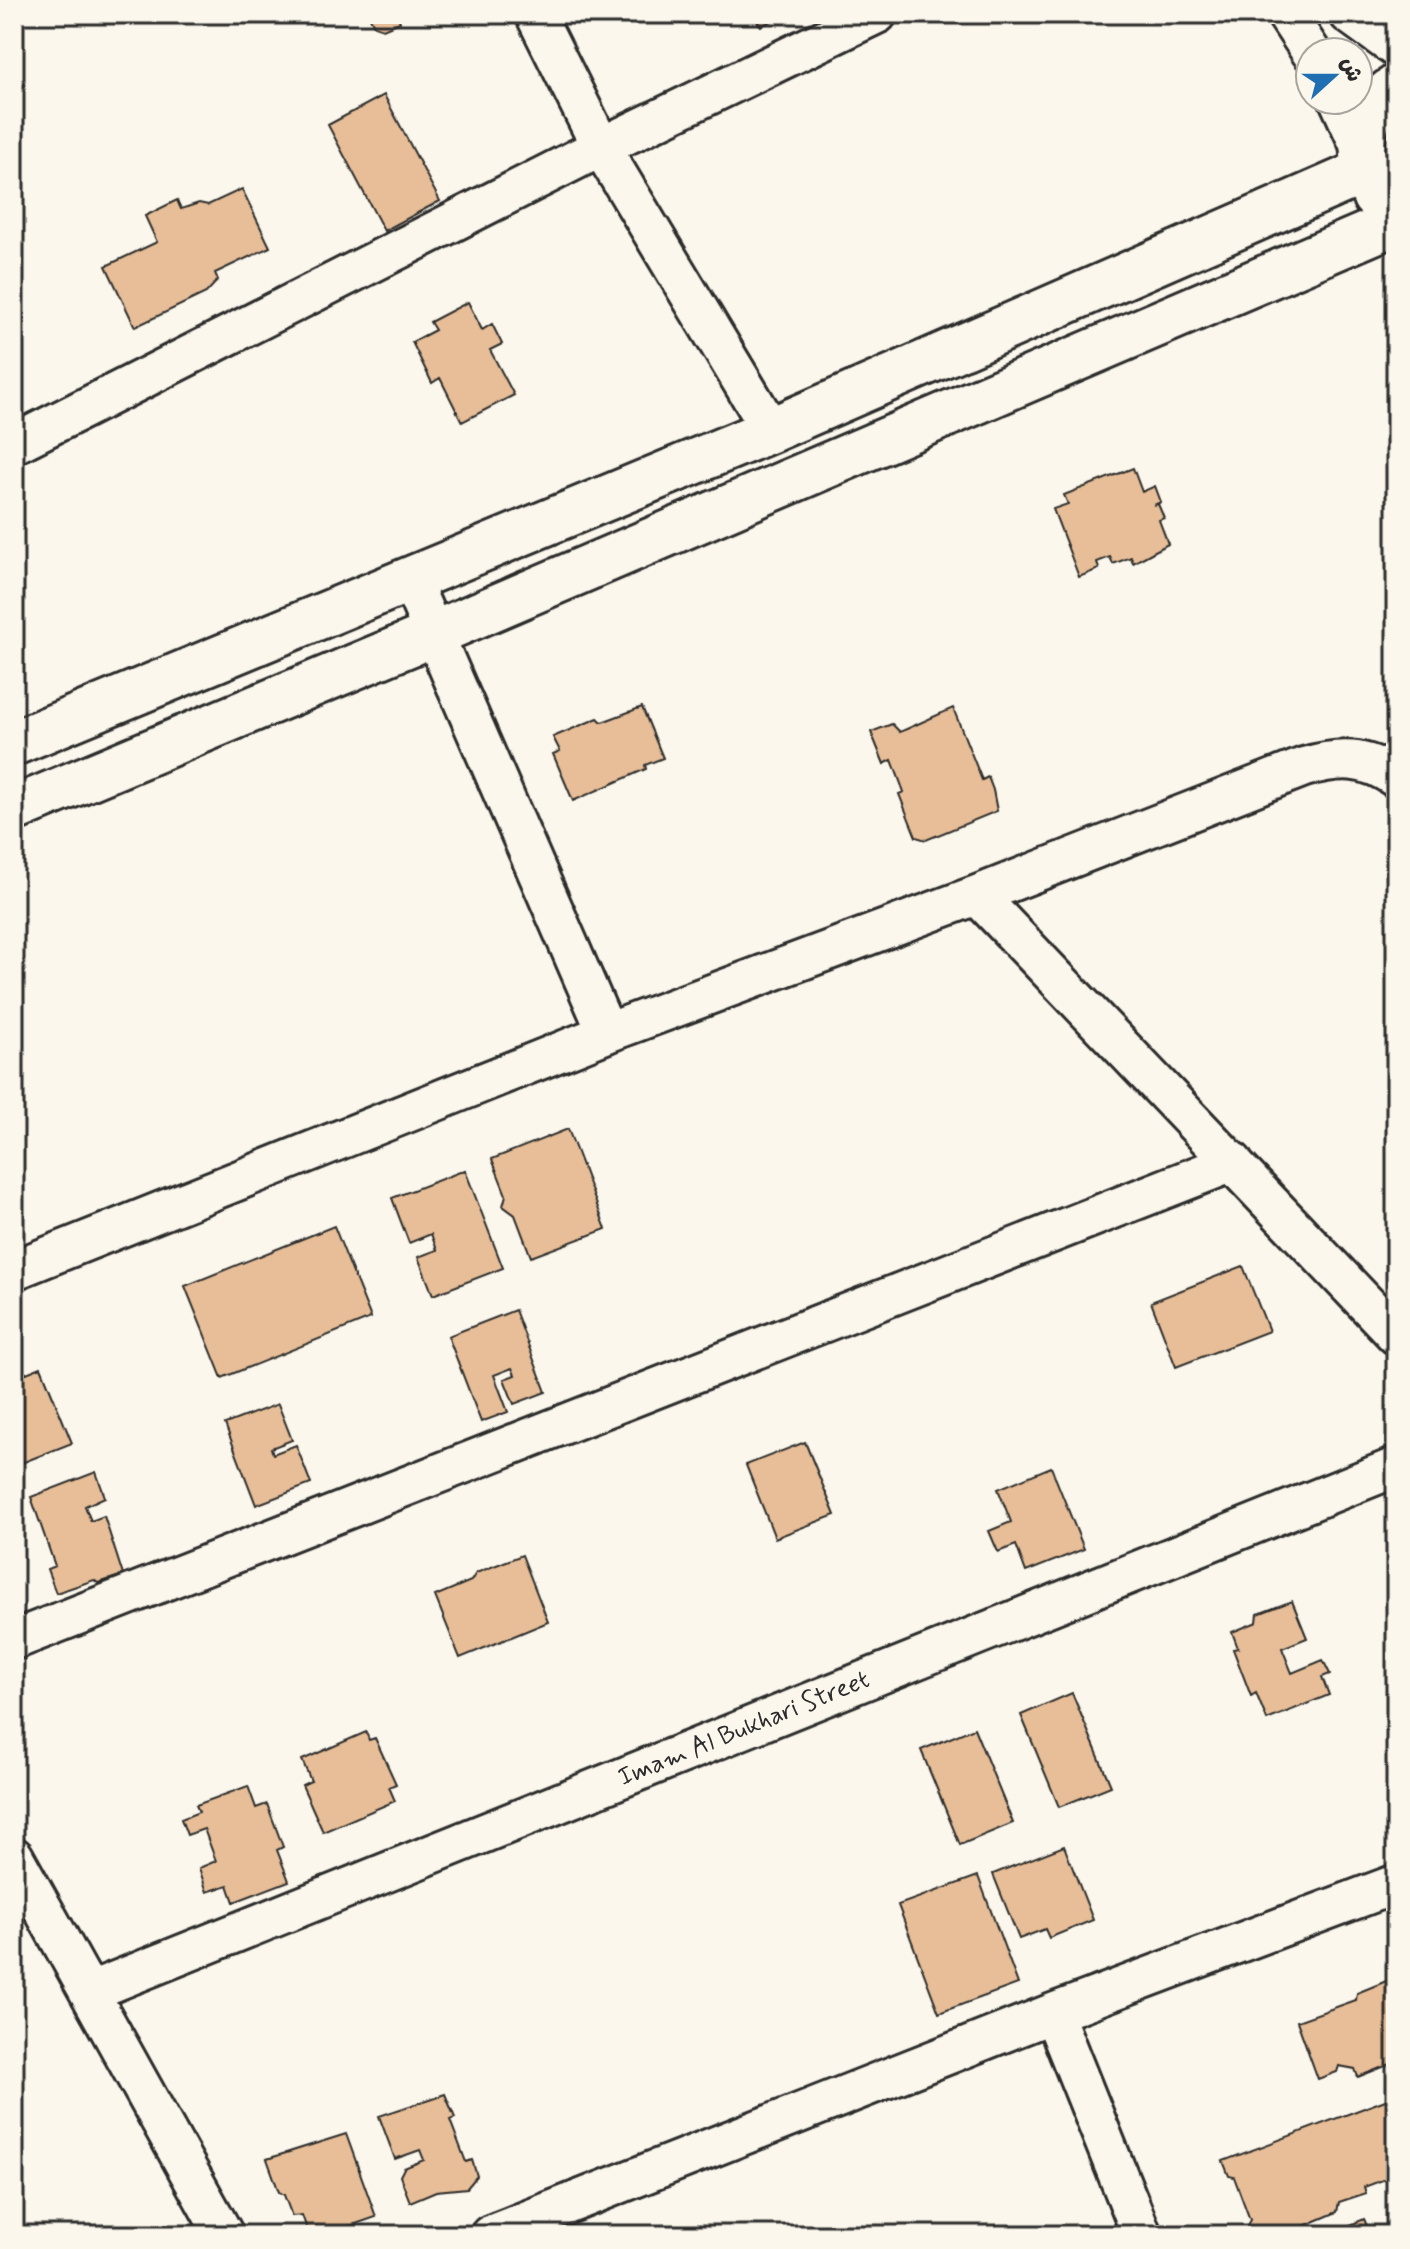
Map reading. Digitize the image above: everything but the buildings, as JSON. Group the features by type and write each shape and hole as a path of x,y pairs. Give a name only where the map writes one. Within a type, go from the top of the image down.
{"main road":[{"path":"14,809 433,634 1396,219 1377,200 1362,160 1367,118 1385,94 1396,87"},
{"path":"14,743 771,430 1362,160"}],"street":[{"path":"535,14 601,147 771,430"},
{"path":"14,444 601,147 877,14"},
{"path":"1286,14 1300,36"},
{"path":"1349,14 1396,48"},
{"path":"1345,116 1362,160"},
{"path":"410,579 607,1033"},
{"path":"14,1270 607,1033 1336,758 1362,762 1396,778"},
{"path":"977,895 1396,1335"},
{"path":"14,1640 1233,1162"},
{"name":"Imam Al Bukhari Street","path":"91,1991 1396,1467"},
{"path":"14,1857 224,2235"},
{"path":"490,2235 1053,2013 1396,1884"},
{"path":"1053,2013 1142,2235"}]}
